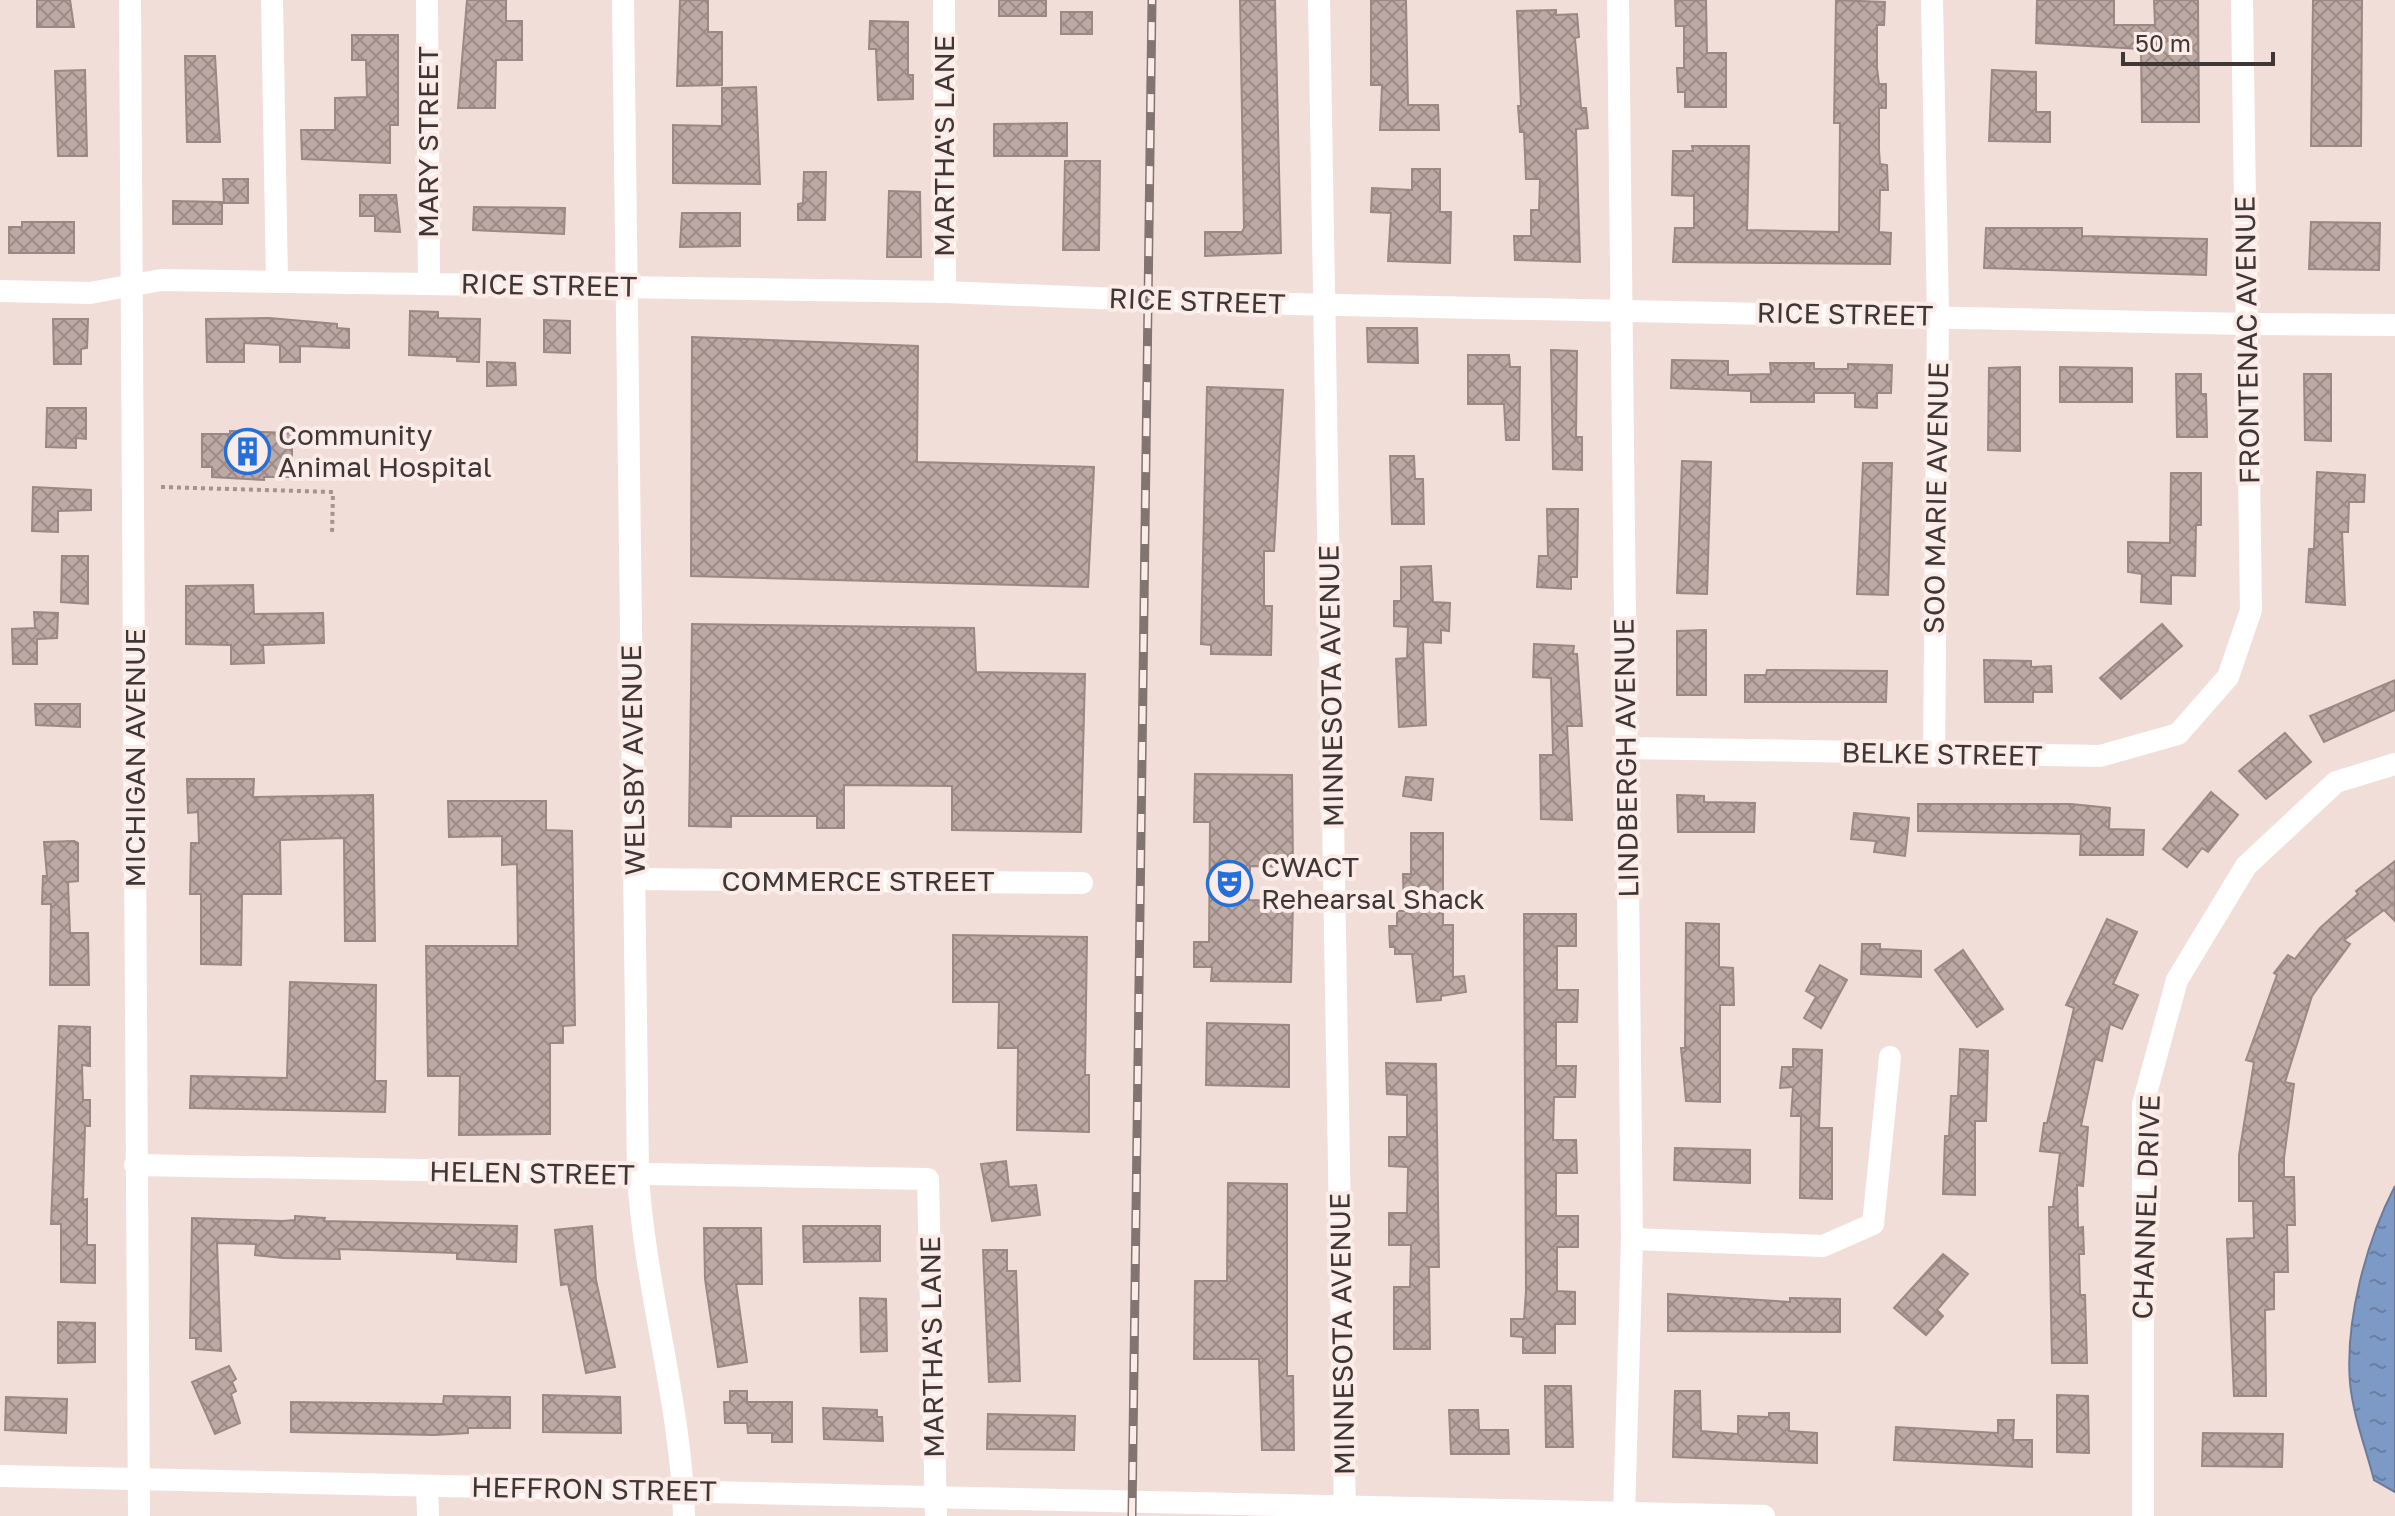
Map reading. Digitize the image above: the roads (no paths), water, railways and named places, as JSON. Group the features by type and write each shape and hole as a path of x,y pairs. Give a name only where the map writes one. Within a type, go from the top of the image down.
{"street":[{"name":"MICHIGAN AVENUE","path":"130,0 139,1516"},
{"path":"272,0 277,282"},
{"name":"MARY STREET","path":"427,0 429,284"},
{"name":"WELSBY AVENUE","path":"623,0 624,286 638,1175 684,1516"},
{"name":"MARTHA'S LANE","path":"944,0 945,292"},
{"name":"MINNESOTA AVENUE","path":"1319,0 1345,1511"},
{"name":"LINDBERGH AVENUE","path":"1618,0 1632,1239 1624,1514"},
{"name":"SOO MARIE AVENUE","path":"1932,0 1938,316 1934,756"},
{"name":"FRONTENAC AVENUE","path":"2228,677 2251,610 2242,0"},
{"name":"RICE STREET","path":"0,291 90,293 161,280 624,286 1325,304 2395,325"},
{"name":"BELKE STREET","path":"1626,748 1934,756 2100,756 2178,734 2228,677"},
{"name":"CHANNEL DRIVE","path":"2143,1516 2143,1104 2177,980 2246,866 2336,782 2395,764"},
{"name":"COMMERCE STREET","path":"635,879 1082,883"},
{"path":"1632,1239 1823,1246 1873,1224 1890,1057"},
{"name":"HELEN STREET","path":"135,1165 928,1179"},
{"name":"MARTHA'S LANE","path":"928,1179 936,1507"},
{"name":"HEFFRON STREET","path":"0,1476 683,1491 936,1507 1764,1516"},
{"path":"427,1486 428,1516"}],"water":[{"path":"2395,1186 2395,1492 2374,1480 2354,1407 2349,1359 2360,1282 2375,1232"}],"railway":[{"path":"1132,1516 1152,0"}],"place":[{"name":"Community Animal Hospital","path":"247,451"},
{"name":"CWACT Rehearsal Shack","path":"1230,883"}]}
